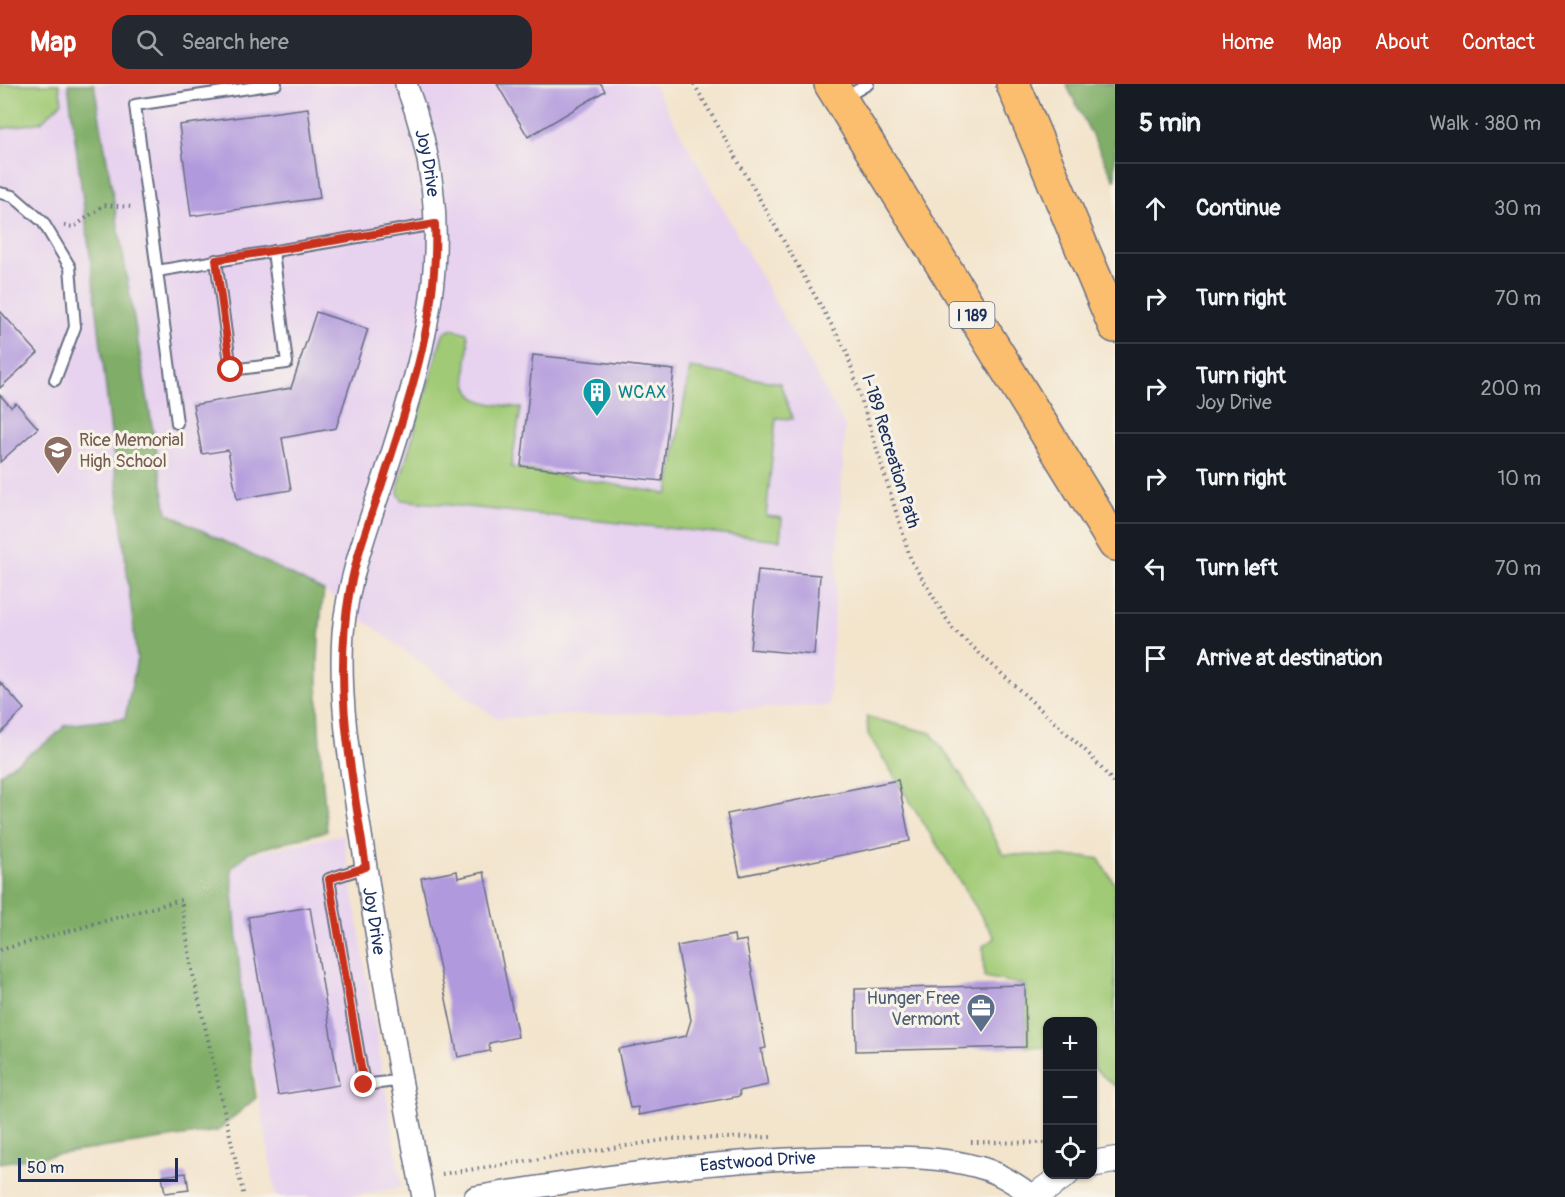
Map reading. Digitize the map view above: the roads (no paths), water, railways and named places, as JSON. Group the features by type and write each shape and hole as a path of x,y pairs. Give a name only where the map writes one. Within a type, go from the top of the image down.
{"highway":[{"path":"1012,84 1115,326"},
{"name":"I 189","path":"846,89 1115,544"}],"street":[{"name":"Joy Drive","path":"406,84 427,150 437,252 428,327 402,421 359,554 344,632 343,700 366,867 423,1197"},
{"name":"Eastwood Drive","path":"476,1197 654,1170 825,1157 901,1157 964,1164 999,1175 1034,1197"},
{"path":"1097,1163 1115,1160"},
{"path":"1034,1197 1059,1179"}],"lane":[{"path":"177,423 135,105 276,84"},
{"path":"0,193 13,196 43,222 70,267 75,327 55,380"},
{"path":"157,271 435,224"},
{"path":"216,260 231,370 287,363 273,251"},
{"path":"366,867 329,879 364,1085 403,1080"}],"place":[{"name":"WCAX","path":"597,418"},
{"name":"Rice Memorial High School","path":"58,476"},
{"name":"Hunger Free Vermont","path":"981,1034"}]}
